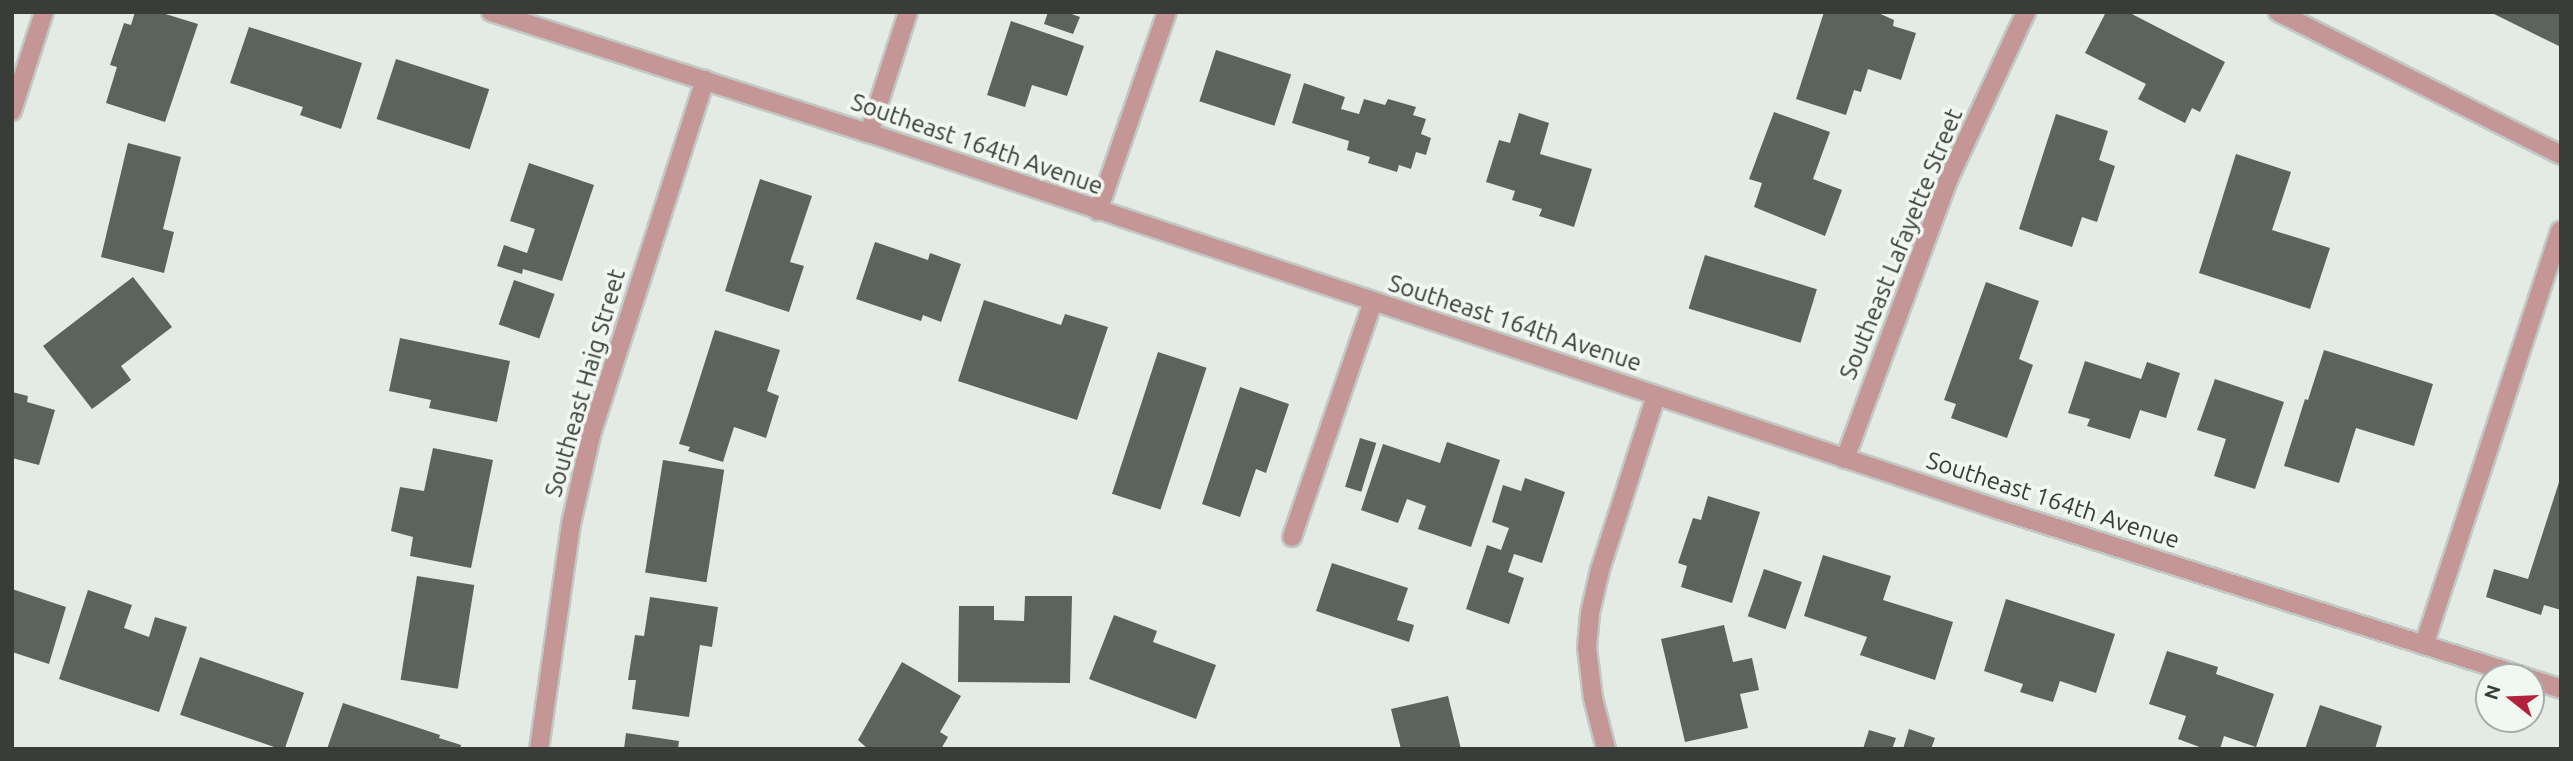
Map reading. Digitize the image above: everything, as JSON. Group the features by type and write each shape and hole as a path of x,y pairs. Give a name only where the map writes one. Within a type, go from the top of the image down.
{"street":[{"path":"12,111 44,12"},
{"name":"Southeast 164th Avenue","path":"491,12 869,133 1845,459 2481,663"},
{"path":"869,133 908,12"},
{"path":"1098,211 1167,12"},
{"name":"Southeast Lafayette Street","path":"1845,459 1949,178 2026,12"},
{"path":"2278,12 2561,155"},
{"name":"Southeast Haig Street","path":"539,749 571,524 591,435 705,80"},
{"path":"2424,645 2560,231"},
{"path":"1293,537 1373,302"},
{"path":"1606,749 1593,698 1587,648 1590,613 1600,570 1656,396"}],"building":[{"path":"135,12 159,12 198,24 165,122 106,103 117,67 110,65 124,23 131,25"},
{"path":"1048,12 1066,12 1080,17 1073,34 1044,24"},
{"path":"1824,12 1876,12 1894,20 1893,26 1916,33 1901,80 1868,69 1861,92 1854,90 1846,115 1796,99"},
{"path":"2106,12 2128,12 2225,62 2200,112 2192,108 2185,123 2138,99 2146,84 2085,53"},
{"path":"2490,12 2561,12 2561,47"},
{"path":"1011,21 1084,46 1067,96 1032,85 1025,107 987,95"},
{"path":"249,27 362,63 341,129 300,115 303,107 230,83"},
{"path":"1216,50 1291,74 1274,126 1199,101"},
{"path":"396,59 489,89 470,149 377,119"},
{"path":"1304,83 1345,97 1341,109 1359,114 1364,99 1385,105 1388,99 1416,107 1413,115 1426,119 1421,134 1431,138 1426,155 1416,152 1411,169 1399,165 1397,172 1368,163 1370,157 1347,150 1349,141 1292,123"},
{"path":"1774,112 1830,132 1813,179 1842,190 1825,236 1754,207 1762,183 1749,179"},
{"path":"1519,113 1549,123 1540,154 1592,169 1574,227 1539,216 1542,209 1512,200 1515,191 1486,182 1499,140 1510,143"},
{"path":"2056,114 2108,131 2099,160 2115,166 2097,222 2082,217 2072,247 2019,229"},
{"path":"128,143 181,157 163,229 174,232 164,273 101,257"},
{"path":"2236,154 2291,172 2272,230 2330,248 2310,309 2199,273"},
{"path":"529,163 594,185 562,281 523,269 522,274 497,266 504,245 527,253 535,229 510,221"},
{"path":"760,179 812,196 790,262 804,266 789,312 725,291"},
{"path":"875,242 928,260 930,253 961,264 941,322 923,315 921,321 856,299"},
{"path":"1705,255 1817,289 1801,343 1689,309"},
{"path":"133,277 172,327 121,366 131,380 92,409 43,346"},
{"path":"514,280 555,294 539,338 499,324"},
{"path":"1986,282 2039,301 2019,359 2033,365 2007,438 1951,418 1956,404 1944,400"},
{"path":"984,300 1061,325 1065,314 1108,327 1077,420 958,381"},
{"path":"715,330 780,350 767,391 779,396 766,438 734,427 723,462 688,451 690,447 679,444"},
{"path":"400,338 510,361 497,422 429,408 431,400 389,391"},
{"path":"2324,350 2433,384 2414,446 2356,428 2339,483 2284,466"},
{"path":"1158,352 1207,368 1160,509 1112,494"},
{"path":"2085,361 2141,379 2147,362 2180,373 2166,418 2140,410 2130,439 2087,426 2090,419 2068,413"},
{"path":"2215,379 2284,402 2255,489 2214,476 2226,439 2197,430"},
{"path":"1240,387 1289,404 1266,473 1256,469 1240,517 1202,504"},
{"path":"12,392 28,396 27,402 55,410 39,465 12,458"},
{"path":"1360,438 1376,443 1361,492 1345,487"},
{"path":"1447,442 1500,460 1471,547 1418,529 1426,506 1407,499 1398,523 1361,510 1383,444 1440,463"},
{"path":"433,448 493,460 471,568 410,556 413,537 391,531 400,487 424,491"},
{"path":"663,460 724,470 706,582 645,573"},
{"path":"1525,478 1565,492 1542,563 1514,554 1508,572 1524,578 1509,624 1466,609 1487,545 1501,550 1509,528 1492,522 1503,485 1521,491"},
{"path":"2560,479 2561,610 2544,605 2541,615 2486,597 2494,569 2528,579"},
{"path":"1708,496 1760,512 1732,603 1681,587 1687,566 1678,563 1693,518 1701,520"},
{"path":"1823,555 1891,576 1883,600 1953,622 1935,680 1860,655 1867,637 1804,616"},
{"path":"1332,563 1408,588 1397,620 1414,625 1409,642 1316,611"},
{"path":"1764,569 1802,582 1786,629 1748,616"},
{"path":"417,576 474,585 458,689 401,680"},
{"path":"12,589 66,607 49,664 12,652"},
{"path":"88,590 132,605 124,628 149,637 155,617 187,627 159,712 59,679"},
{"path":"1025,596 1072,596 1070,683 958,682 959,606 994,606 994,620 1024,621"},
{"path":"650,597 718,607 712,647 700,645 689,717 632,709 636,680 628,680 635,635 644,636"},
{"path":"2006,599 2115,634 2096,693 2060,681 2053,702 2020,692 2023,684 1984,671"},
{"path":"1114,615 1157,631 1153,642 1216,665 1196,719 1089,679"},
{"path":"1724,625 1733,662 1752,658 1759,690 1740,694 1748,728 1685,742 1661,639"},
{"path":"2167,651 2218,667 2216,674 2274,694 2256,747 2224,736 2220,749 2205,749 2178,739 2186,716 2149,704"},
{"path":"200,657 304,693 285,749 180,715"},
{"path":"902,662 961,696 940,732 948,737 941,749 868,749 858,740"},
{"path":"1448,696 1461,749 1401,749 1391,709"},
{"path":"343,703 440,735 439,738 461,745 460,749 327,749"},
{"path":"2320,705 2382,726 2375,749 2305,749"},
{"path":"1909,729 1935,738 1931,749 1903,749"},
{"path":"1869,730 1896,738 1892,749 1863,749"},
{"path":"626,733 679,741 678,749 624,749"}]}
